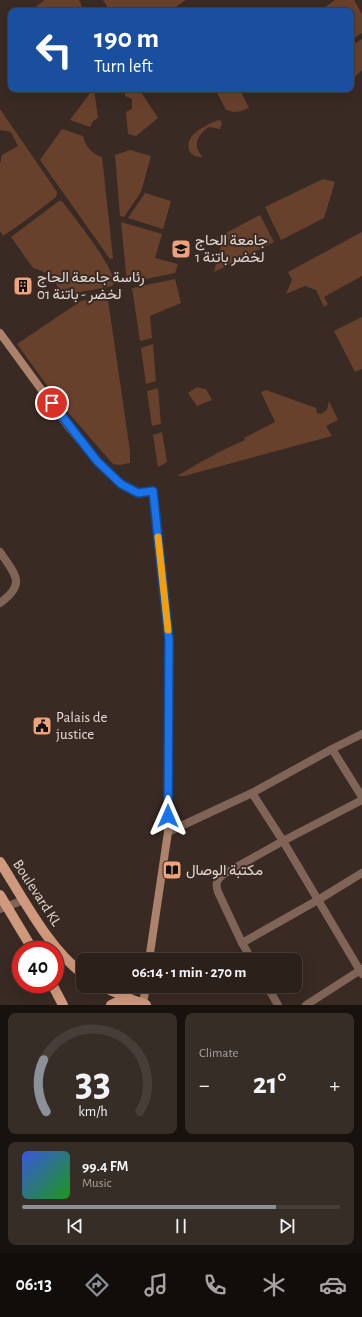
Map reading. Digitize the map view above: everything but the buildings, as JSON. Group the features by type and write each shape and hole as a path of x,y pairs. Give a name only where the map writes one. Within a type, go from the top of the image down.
{"main road":[{"name":"Boulevard KL","path":"0,862 48,938 61,954 76,968"},
{"path":"0,895 4,908 27,941"},
{"path":"57,993 63,1005"},
{"path":"117,993 141,1003"},
{"path":"111,1005 124,1000 141,1003"}],"street":[{"path":"0,333 68,426 97,461 121,484 138,493 153,491 169,640 168,832 150,953"},
{"path":"0,552 16,575 15,588 10,596 0,603"},
{"path":"168,832 252,793 362,734"},
{"path":"332,749 361,791"},
{"path":"252,793 283,841 361,971 306,1005"},
{"path":"248,953 218,892 216,885 218,879 224,874 283,841 362,800"},
{"path":"242,943 362,873"},
{"path":"4,908 24,900"},
{"path":"141,1003 144,993"},
{"path":"271,993 278,1005"}],"shaded area":[{"path":"45,0 79,0 82,8 34,8"},
{"path":"103,0 186,0 174,8 108,8"},
{"path":"335,0 354,0 362,14 362,33 354,38 354,8 324,8"},
{"path":"362,39 362,70 355,77 354,76 354,44"},
{"path":"91,92 94,92 98,118 93,121 90,127 70,120"},
{"path":"126,92 141,92 158,118 136,136 128,134 126,112 132,109 132,99 125,96"},
{"path":"217,92 242,92 249,108 238,112 226,110"},
{"path":"0,109 57,192 56,197 3,236 0,231 0,164 2,155 18,146 11,132 0,130"},
{"path":"220,120 222,123 220,129 209,127 201,134 197,141 198,149 203,157 198,157 192,154 189,144 192,136 205,126"},
{"path":"62,129 83,136 85,143 90,149 95,154 102,157 113,258 110,259 40,160"},
{"path":"130,150 151,156 141,192 124,217 120,216 115,155"},
{"path":"323,179 335,182 324,218 281,240 265,207"},
{"path":"145,193 171,201 163,229 128,218"},
{"path":"59,201 62,201 107,264 112,274 114,283 112,286 60,296 57,285 52,277 33,268 11,237"},
{"path":"260,215 274,242 214,272 224,234"},
{"path":"121,222 162,234 155,258 178,264 175,273 127,283"},
{"path":"362,232 362,276 324,297 328,304 324,307 316,290 305,286 286,294 292,280 288,272"},
{"path":"175,279 181,303 150,316 152,338 140,341 132,288"},
{"path":"103,296 108,300 130,451 130,463 120,465 113,464 59,402 17,344 81,301"},
{"path":"362,317 362,369 355,372 334,331"},
{"path":"153,344 156,381 146,384 141,348"},
{"path":"197,387 206,389 212,400 197,406 188,393"},
{"path":"158,388 161,424 152,426 147,391"},
{"path":"266,390 316,408 317,413 321,414 327,410 329,401 338,420 326,426 332,436 184,476 177,476 219,452 245,440 244,438 275,422 261,392"},
{"path":"162,432 167,462 158,467 153,435"}],"slow traffic":[{"path":"158,537 168,630"}],"place":[{"name":"جامعة الحاج لخضر باتنة 1","path":"181,249"},
{"name":"رئاسة جامعة الحاج لخضر - باتنة 01","path":"23,286"},
{"name":"Palais de justice","path":"42,726"},
{"name":"مكتبة الوصال","path":"172,870"}],"route":[{"path":"52,403 68,426 97,461 121,484 138,493 153,491 169,640 168,816"}]}
